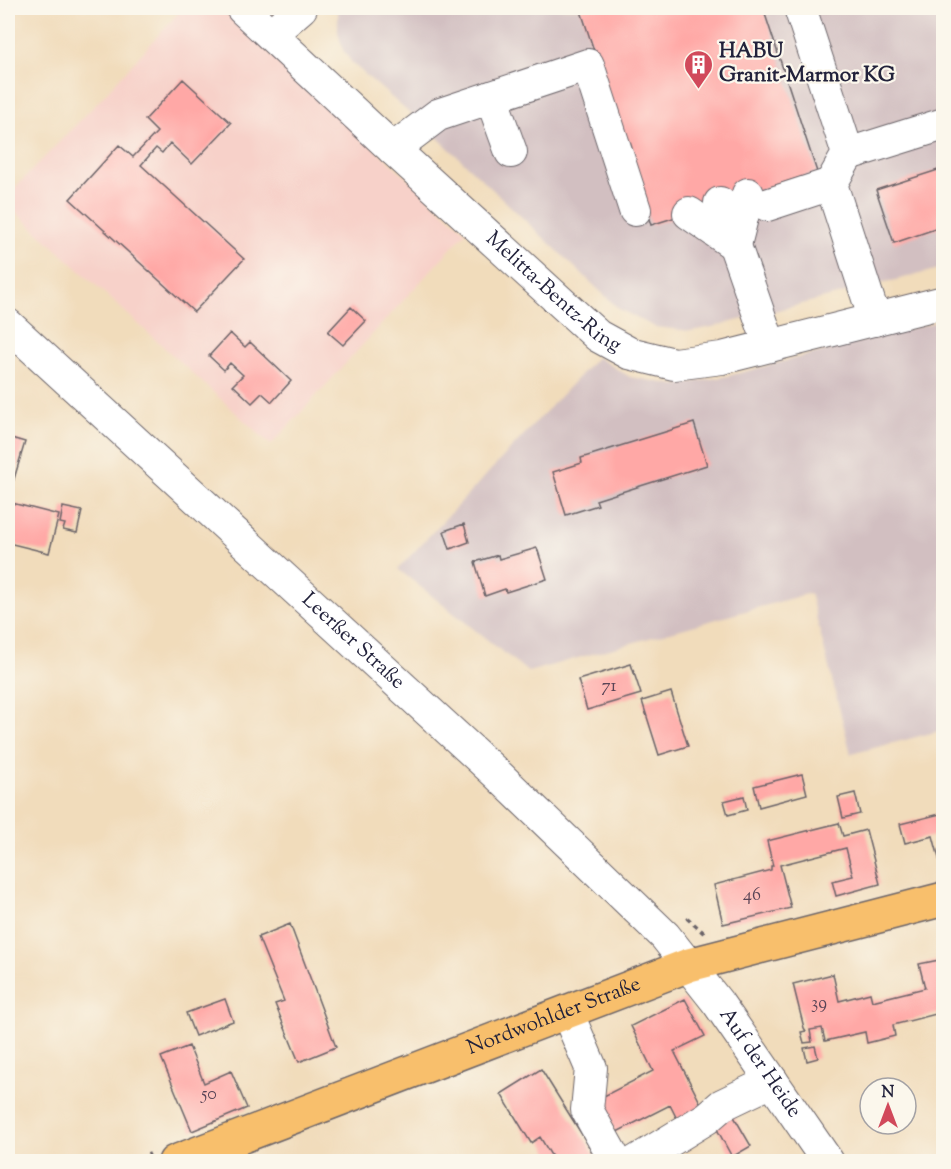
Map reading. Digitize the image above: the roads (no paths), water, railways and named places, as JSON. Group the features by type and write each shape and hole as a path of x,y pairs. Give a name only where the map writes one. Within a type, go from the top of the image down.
{"main road":[{"name":"Nordwohlder Straße","path":"176,1161 689,965 944,899"}],"street":[{"name":"Melitta-Bentz-Ring","path":"242,8 598,336 629,353 674,364 722,358 944,302"},
{"path":"271,34 302,8"},
{"path":"800,8 848,154"},
{"path":"393,149 438,115 588,65 634,210"},
{"path":"491,97 511,152"},
{"path":"875,320 831,184 848,154 944,124"},
{"path":"770,346 735,245 745,201 831,184"},
{"path":"689,213 735,245"},
{"name":"Leerßer Straße","path":"8,325 498,775 664,936 689,965"},
{"name":"Auf der Heide","path":"689,965 828,1161"},
{"path":"567,1012 591,1068 587,1110 616,1161"},
{"path":"635,1161 707,1118 722,1105 772,1081"}],"place":[{"name":"HABU Granit-Marmor KG","path":"698,90"}]}
